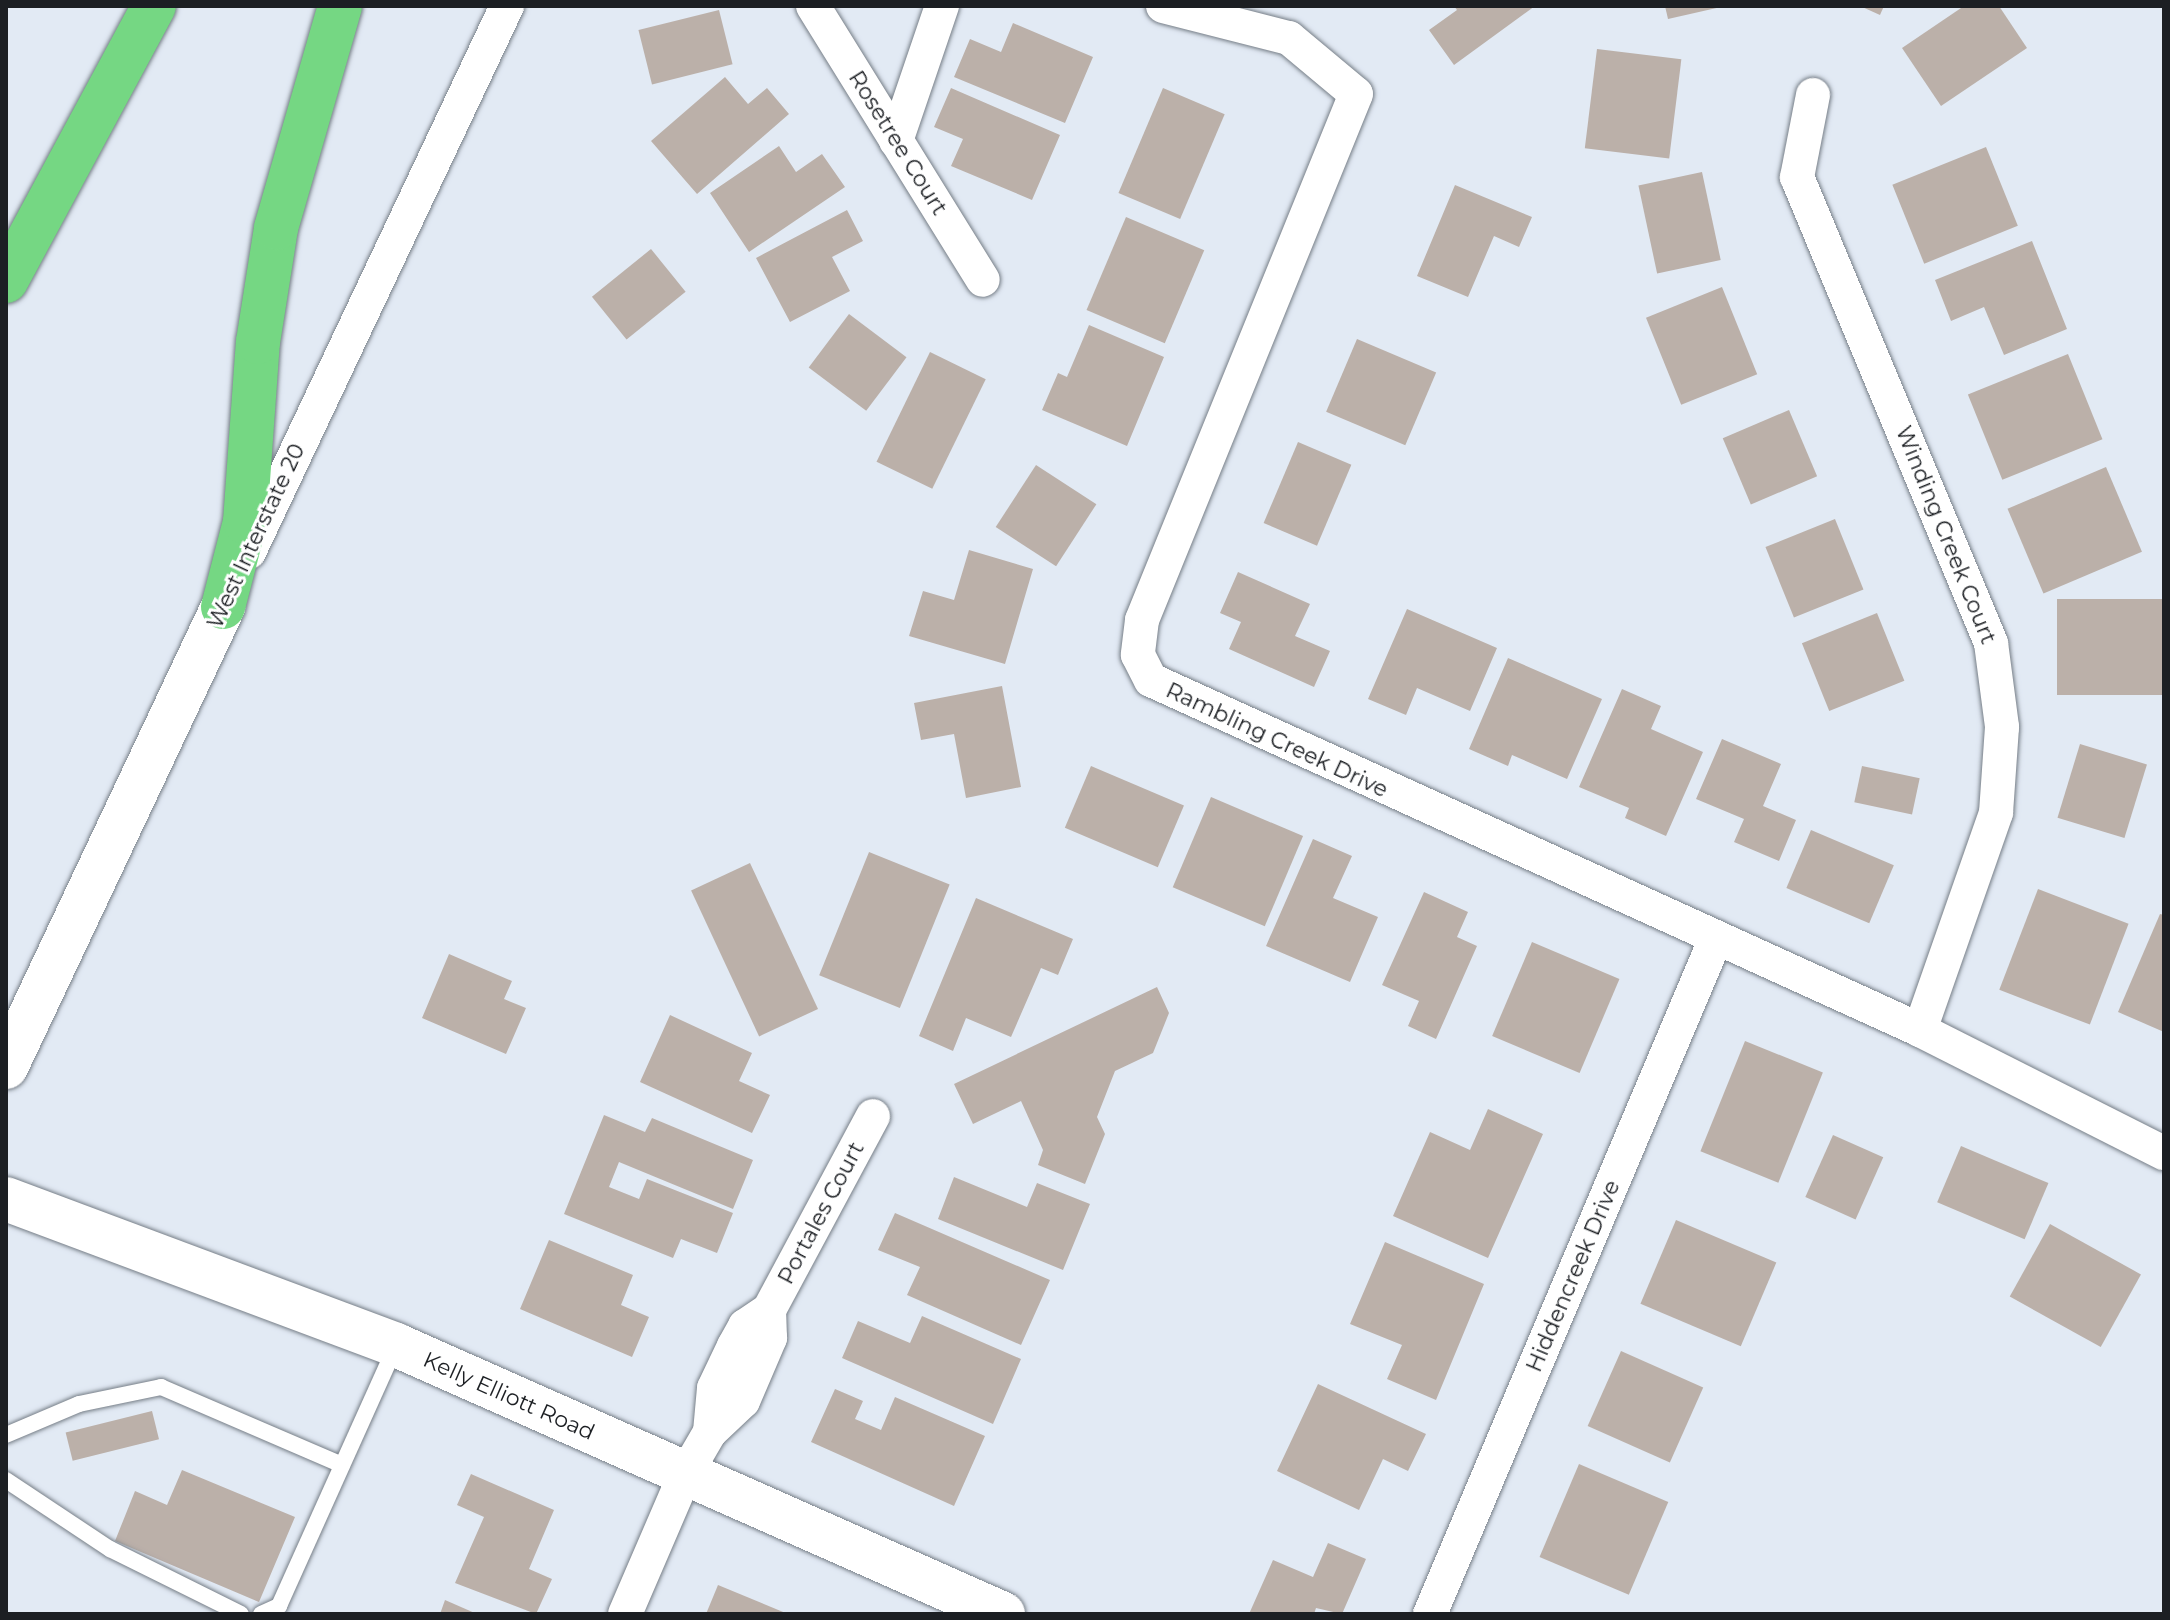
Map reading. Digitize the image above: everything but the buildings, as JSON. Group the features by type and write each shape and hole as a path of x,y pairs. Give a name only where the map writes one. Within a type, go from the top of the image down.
{"highway":[{"path":"6,281 154,6"},
{"path":"223,607 245,522 258,342 276,228 340,6"}],"street":[{"name":"West Interstate 20","path":"6,1067 507,6"},
{"name":"Rosetree Court","path":"813,6 983,280"},
{"path":"896,141 942,6"},
{"name":"Rambling Creek Drive","path":"1163,6 1289,38 1356,94 1335,156 1142,620 1138,655 1151,680 1164,690 1920,1030 2164,1153"},
{"name":"Winding Creek Court","path":"1813,95 1797,177 1991,643 2002,727 1996,813 1920,1030"},
{"name":"Hiddencreek Drive","path":"1430,1614 1716,938"},
{"name":"Portales Court","path":"625,1614 685,1475 710,1432 743,1401 770,1338 769,1310 873,1116"},
{"name":"Kelly Elliott Road","path":"6,1199 396,1345 1003,1614"}],"lane":[{"path":"261,1614 279,1606 396,1345"},
{"path":"6,1435 79,1404 161,1387 342,1465"},
{"path":"6,1480 110,1549 241,1614"}]}
